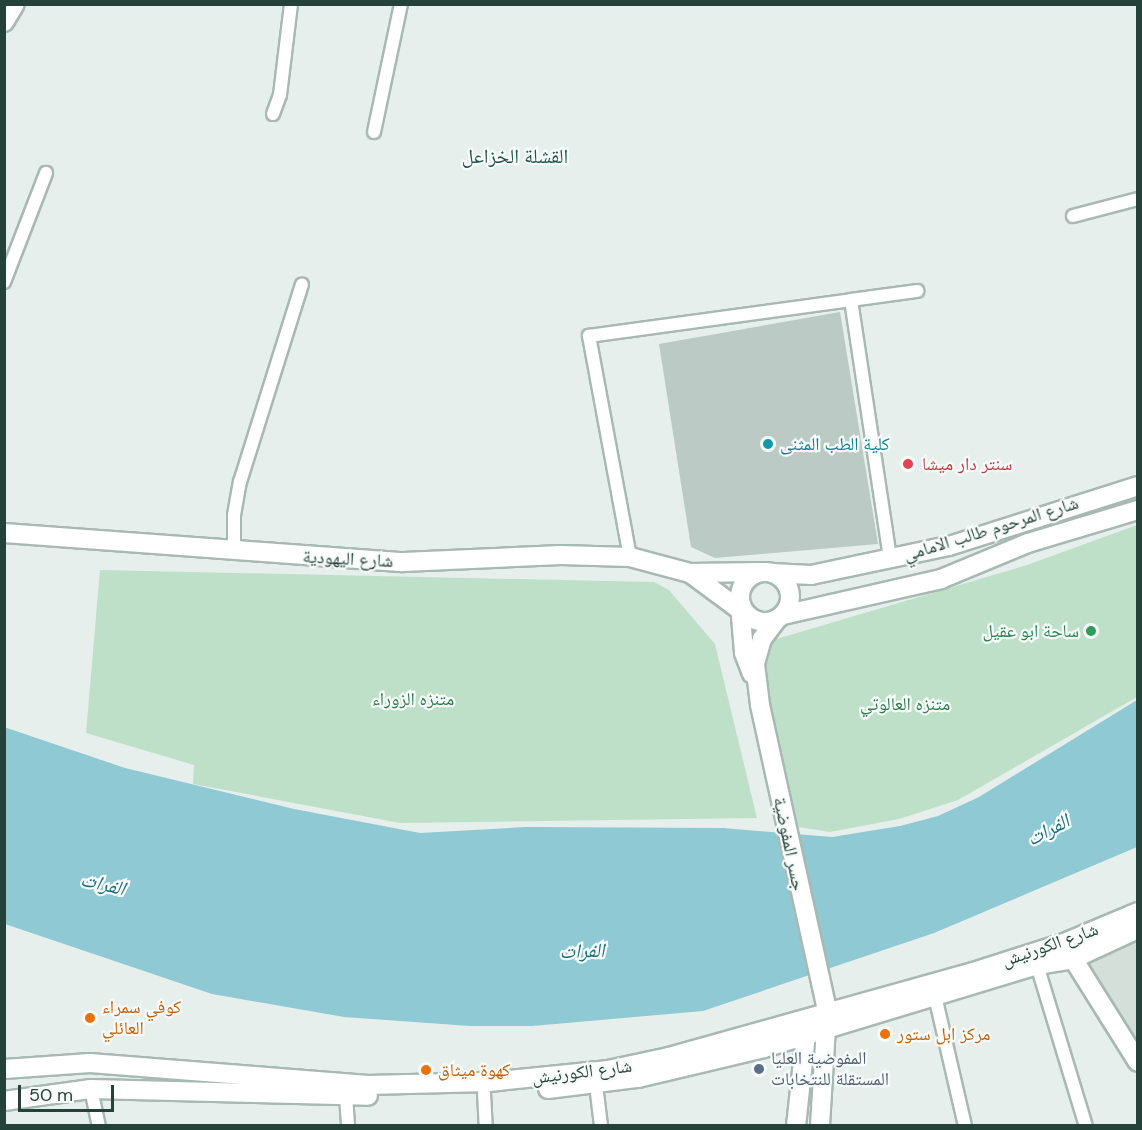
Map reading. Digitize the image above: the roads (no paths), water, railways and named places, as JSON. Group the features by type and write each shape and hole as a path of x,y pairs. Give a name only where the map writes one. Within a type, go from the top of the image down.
{"street":[{"path":"4,22 15,4"},
{"path":"273,114 280,94 291,4"},
{"path":"374,132 401,4"},
{"path":"4,282 46,173"},
{"path":"1072,216 1137,200"},
{"path":"234,552 234,515 240,482 302,284"},
{"path":"630,557 589,336 917,291"},
{"path":"851,300 890,559"},
{"name":"شارع المرحوم طالب الامامي","path":"690,573 767,572 811,575 949,546 1137,486"},
{"name":"شارع المرحوم طالب الامامي","path":"780,617 941,579 1028,543 1137,510"},
{"name":"شارع اليهودية","path":"4,533 234,552 403,562 561,555 630,557 690,573"},
{"path":"767,572 786,583 789,591 780,617 757,651 757,687 744,653 743,585 767,572"},
{"path":"690,573 762,622 780,617"},
{"name":"جسر المفوضية","path":"757,687 827,1020"},
{"name":"شارع الكورنيش","path":"4,1101 91,1089 231,1083 368,1085 550,1077 650,1062 808,1017 827,1020 935,996 1037,965 1069,951 1137,912"},
{"name":"شارع الكورنيش","path":"4,1069 69,1062 346,1096 484,1093 596,1085 681,1069 805,1036 827,1020 1069,951 1137,929"},
{"path":"1069,951 1137,1062"},
{"path":"1037,965 1086,1125"},
{"path":"796,1125 805,1036 818,983"},
{"path":"935,996 965,1125"},
{"path":"820,1125 827,1020"},
{"path":"596,1085 601,1125"},
{"path":"91,1089 99,1125"},
{"path":"484,1093 486,1125"},
{"path":"346,1096 348,1125"}],"water":[{"name":"الفرات","path":"1137,700 1137,847 934,933 703,1011 532,1026 470,1026 344,1017 212,994 5,924 4,727 125,768 294,809 420,833 526,827 723,828 832,837 900,826 938,816 979,797"}],"place":[{"name":"كلية الطب المثنى","path":"768,444"},
{"name":"سنتر دار ميشا","path":"908,464"},
{"name":"ساحة ابو عقيل","path":"1091,631"},
{"name":"كوفي سمراء العائلي","path":"90,1018"},
{"name":"مركز ابل ستور","path":"885,1034"},
{"name":"المفوضية العليا المستقلة للنتخابات","path":"759,1069"},
{"name":"كهوة ميثاق","path":"426,1070"}],"district":[{"name":"القشلة الخزاعل","path":"515,156"}],"park label":[{"name":"متنزه الزوراء","path":"413,699"},
{"name":"متنزه العالوتي","path":"905,704"}]}
